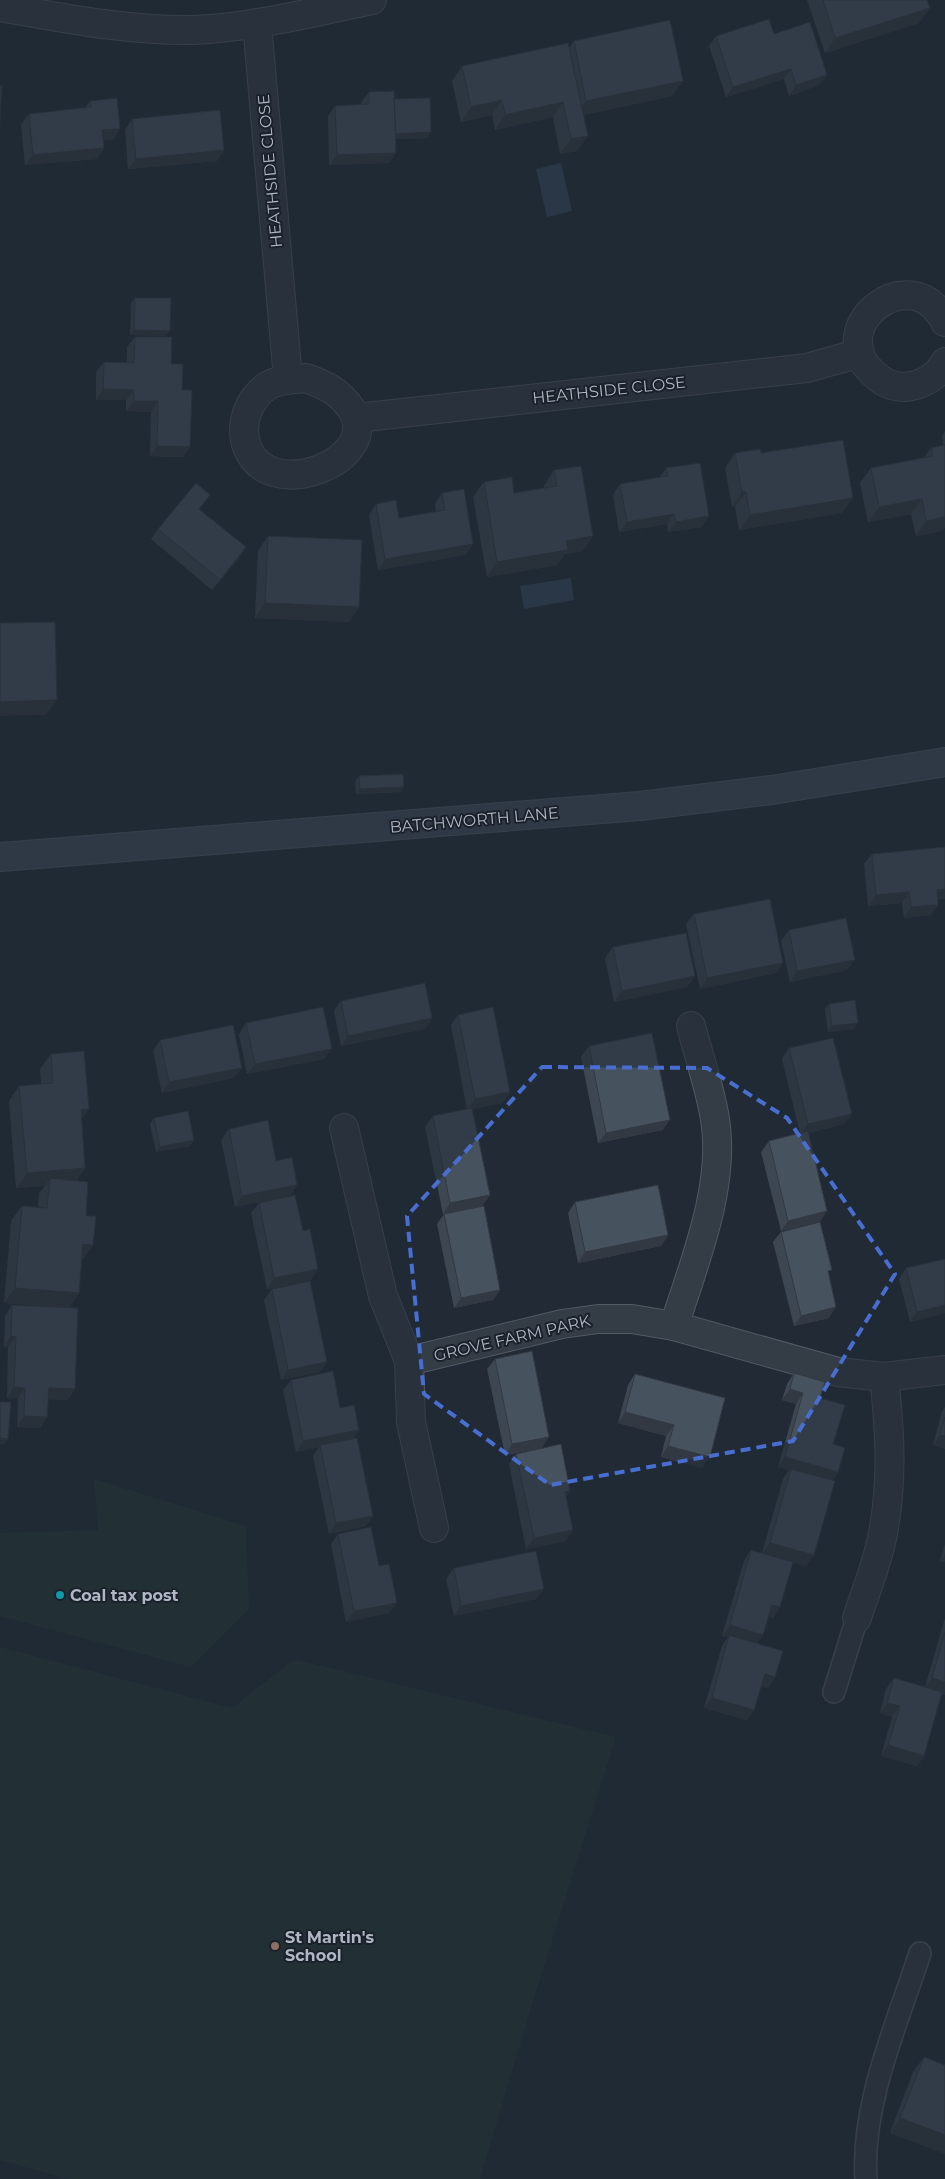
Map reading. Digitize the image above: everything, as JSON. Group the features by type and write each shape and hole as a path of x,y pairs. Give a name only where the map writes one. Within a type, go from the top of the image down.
{"street":[{"path":"0,7 97,24 193,30 257,23 372,0"},
{"name":"HEATHSIDE CLOSE","path":"257,23 288,379"},
{"path":"945,322 941,313 927,301 910,295 892,296 876,305 864,318 858,335 860,353 868,369 881,381 898,387 916,386 932,377 945,362"},
{"name":"HEATHSIDE CLOSE","path":"357,418 807,368 860,353"},
{"path":"306,378 328,385 344,398 357,418 356,440 340,458 314,473 285,475 265,469 250,454 243,435 245,416 257,396 270,385 288,379 306,378"},
{"name":"BATCHWORTH LANE","path":"0,858 640,806 782,788 945,762"},
{"path":"674,1326 715,1185 715,1120 691,1026"},
{"path":"344,1128 383,1296 409,1361 411,1422 434,1528"},
{"name":"GROVE FARM PARK","path":"409,1361 571,1323 598,1319 632,1319 674,1326 838,1372 884,1377 945,1370"},
{"path":"857,1618 883,1535 889,1496 891,1462 884,1377"}],"lane":[{"path":"834,1692 857,1618"},
{"path":"866,2179 864,2157 869,2118 885,2060 920,1953"}],"highlighted area":[{"path":"542,1067 707,1068 787,1118 895,1274 793,1441 550,1485 424,1394 407,1216"}],"shaded area":[{"path":"94,1479 246,1526 249,1609 191,1667 0,1616 0,1533 98,1530"},
{"name":"St Martin's School","path":"0,1647 232,1708 289,1663 297,1660 616,1737 533,2001 480,2179 69,2179 0,2160"}],"water":[{"path":"561,163 572,211 547,217 536,169"},
{"path":"571,578 574,600 524,609 520,586"}],"building":[{"path":"823,0 927,0 930,8 835,38"},
{"path":"769,19 774,34 810,22 827,75 796,85 791,69 733,87 716,36"},
{"path":"670,20 683,81 586,101 574,41"},
{"path":"568,43 588,136 571,139 563,102 505,115 502,100 471,107 462,66"},
{"path":"0,86 2,86 0,122"},
{"path":"394,91 396,153 337,155 335,106 369,104 369,92"},
{"path":"117,98 120,129 102,130 104,148 33,155 29,114 91,107 90,101"},
{"path":"430,98 431,132 396,134 394,99"},
{"path":"220,110 224,150 136,159 132,119"},
{"path":"135,298 171,298 170,331 134,330"},
{"path":"135,337 172,337 171,364 183,364 182,390 192,390 190,447 157,446 158,401 134,401 134,390 103,389 104,362 134,363"},
{"path":"843,440 853,498 750,515 746,492 742,492 735,453 760,449 761,453"},
{"path":"945,445 945,517 926,521 922,499 879,507 871,468 933,456 931,448"},
{"path":"700,463 709,516 676,522 674,514 627,522 620,484 668,476 666,468"},
{"path":"581,466 593,536 566,541 568,550 497,562 484,482 512,477 514,493 557,486 554,470"},
{"path":"196,483 210,495 199,509 246,547 220,580 158,529"},
{"path":"464,489 473,544 385,559 376,504 396,500 399,518 445,510 442,493"},
{"path":"268,536 362,540 359,607 265,603"},
{"path":"55,622 57,700 0,702 0,623"},
{"path":"403,774 404,787 360,789 359,776"},
{"path":"945,847 945,889 937,890 938,905 911,907 909,892 876,895 872,854"},
{"path":"770,899 783,963 707,978 694,914"},
{"path":"846,918 855,960 797,971 789,930"},
{"path":"686,933 695,976 622,991 613,947"},
{"path":"425,983 432,1018 348,1036 341,1001"},
{"path":"855,1000 858,1023 832,1026 829,1004"},
{"path":"323,1007 332,1049 255,1064 246,1023"},
{"path":"493,1007 510,1092 475,1099 458,1015"},
{"path":"233,1025 242,1068 169,1082 160,1040"},
{"path":"652,1033 670,1120 606,1133 589,1046"},
{"path":"833,1038 852,1114 808,1124 789,1048"},
{"path":"84,1051 89,1109 81,1110 85,1168 27,1173 19,1086 53,1083 51,1054"},
{"path":"472,1108 490,1195 450,1203 433,1116"},
{"path":"188,1111 194,1140 160,1147 154,1118"},
{"path":"268,1120 276,1161 292,1157 297,1185 242,1196 229,1129"},
{"path":"808,1131 827,1211 788,1221 769,1141"},
{"path":"50,1178 88,1182 86,1216 96,1216 93,1245 83,1244 79,1293 15,1288 22,1206 47,1208"},
{"path":"658,1185 668,1235 585,1252 575,1202"},
{"path":"295,1195 303,1231 310,1229 318,1269 274,1278 259,1203"},
{"path":"484,1206 500,1290 461,1298 444,1214"},
{"path":"820,1222 832,1270 828,1271 836,1307 801,1316 781,1232"},
{"path":"945,1259 945,1305 917,1312 906,1268"},
{"path":"310,1281 327,1362 288,1370 272,1289"},
{"path":"12,1305 78,1308 75,1389 49,1388 47,1417 24,1416 25,1388 14,1387 16,1337 11,1336"},
{"path":"532,1351 549,1437 512,1444 495,1359"},
{"path":"333,1371 340,1408 354,1405 359,1430 303,1441 291,1380"},
{"path":"794,1373 825,1382 820,1398 845,1405 833,1444 845,1448 838,1472 785,1457 803,1393 790,1389"},
{"path":"635,1374 725,1398 710,1457 668,1446 674,1425 625,1412"},
{"path":"0,1402 11,1402 8,1439 0,1438"},
{"path":"945,1417 945,1436 940,1435"},
{"path":"357,1438 373,1516 336,1523 320,1445"},
{"path":"561,1444 570,1491 565,1492 573,1530 534,1538 516,1454"},
{"path":"791,1469 835,1481 814,1555 770,1543"},
{"path":"371,1527 379,1566 389,1564 397,1603 354,1611 338,1534"},
{"path":"751,1550 793,1562 780,1607 772,1605 763,1635 730,1625"},
{"path":"536,1551 544,1589 461,1606 454,1568"},
{"path":"945,1632 945,1682 932,1678"},
{"path":"729,1635 783,1651 775,1677 765,1674 754,1710 712,1698"},
{"path":"894,1678 942,1692 924,1756 888,1745 900,1706 887,1703"},
{"path":"924,2057 945,2065 945,2135 900,2118"}],"place":[{"name":"Coal tax post","path":"60,1595"},
{"name":"St Martin's School","path":"275,1946"}]}
